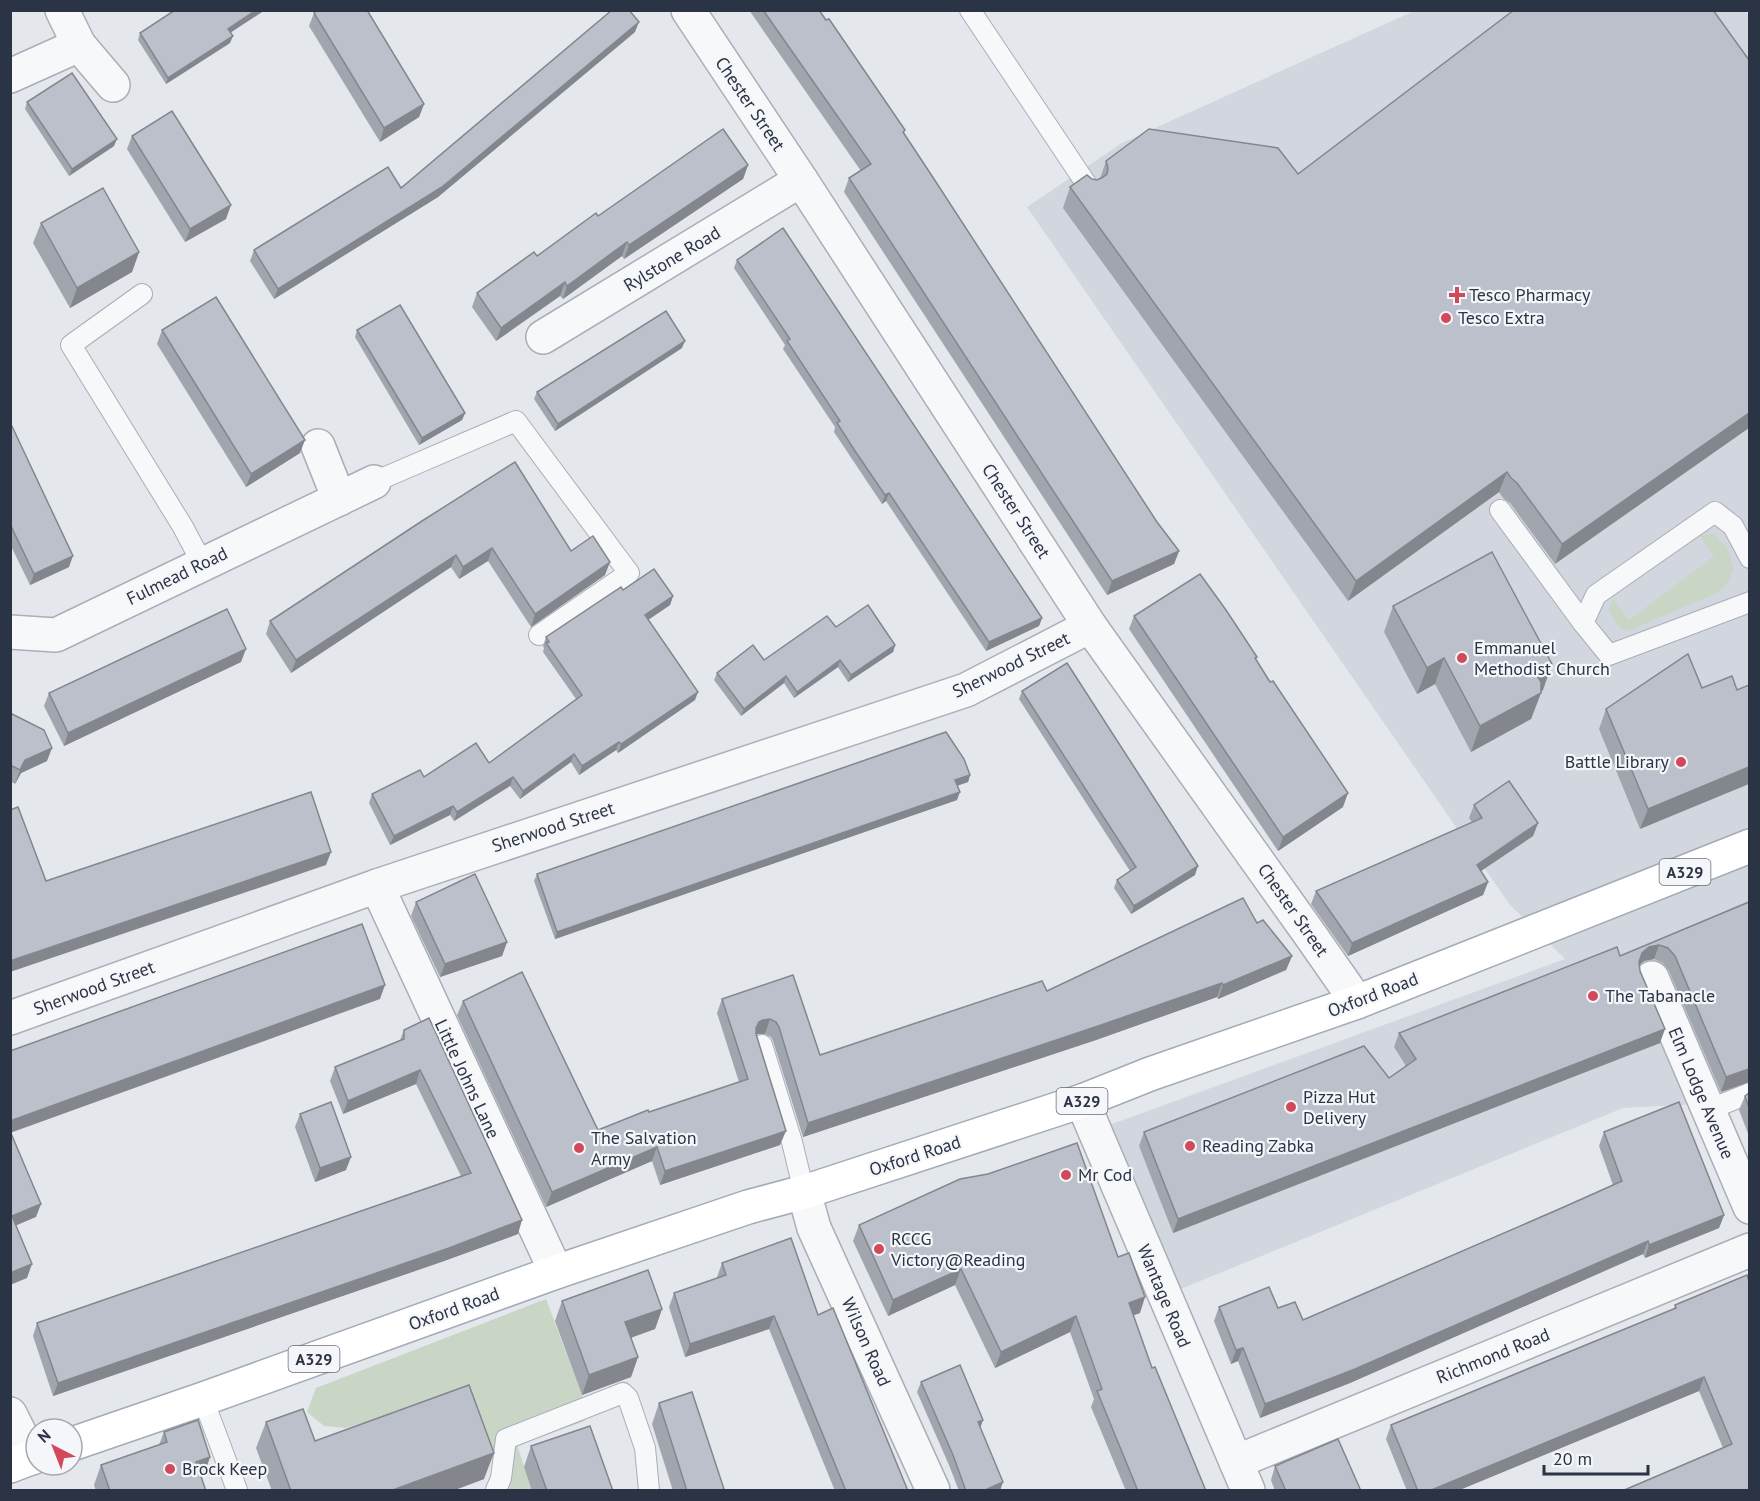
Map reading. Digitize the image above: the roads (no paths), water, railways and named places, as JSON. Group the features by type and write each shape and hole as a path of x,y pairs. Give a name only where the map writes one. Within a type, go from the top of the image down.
{"main road":[{"name":"Oxford Road","path":"84,1440 556,1272 748,1207 804,1192 1082,1101 1150,1074 1357,1002 1749,846"}],"street":[{"path":"62,10 79,45 113,86"},
{"name":"Chester Street","path":"688,10 1090,626 1357,1002"},
{"path":"10,76 79,45"},
{"name":"Rylstone Road","path":"543,337 801,180"},
{"path":"318,446 339,499"},
{"name":"Fulmead Road","path":"10,632 56,635 374,482"},
{"name":"Sherwood Street","path":"10,1018 377,886 966,690 1090,626"},
{"name":"Little Johns Lane","path":"377,886 556,1272"},
{"name":"Elm Lodge Avenue","path":"1652,978 1749,1207"},
{"name":"Wantage Road","path":"1082,1101 1242,1477"},
{"name":"Wilson Road","path":"804,1192 814,1228 933,1491"},
{"name":"Richmond Road","path":"1242,1477 1749,1250"},
{"path":"10,1414 24,1454"}],"lane":[{"path":"970,10 1089,188"},
{"path":"142,294 71,345 183,527 202,563"},
{"path":"374,482 516,421 629,573 539,635"},
{"path":"1500,510 1609,655 1749,602"},
{"path":"1583,623 1596,595 1715,512 1733,526 1749,558"},
{"path":"762,1045 792,1142 804,1192"},
{"path":"1708,1110 1749,1094"},
{"path":"496,1491 501,1478 506,1439 622,1393 628,1398 645,1448 648,1491"},
{"path":"203,1399 237,1491"}],"place":[{"name":"Tesco Pharmacy","path":"1457,295"},
{"name":"Tesco Extra","path":"1446,318"},
{"name":"Emmanuel Methodist Church","path":"1462,658"},
{"name":"Battle Library","path":"1681,762"},
{"name":"The Tabanacle","path":"1593,996"},
{"name":"Pizza Hut Delivery","path":"1291,1107"},
{"name":"Reading Zabka","path":"1190,1146"},
{"name":"The Salvation Army","path":"579,1148"},
{"name":"Mr Cod","path":"1066,1175"},
{"name":"RCCG Victory@Reading","path":"879,1249"},
{"name":"Brock Keep","path":"170,1469"}]}
